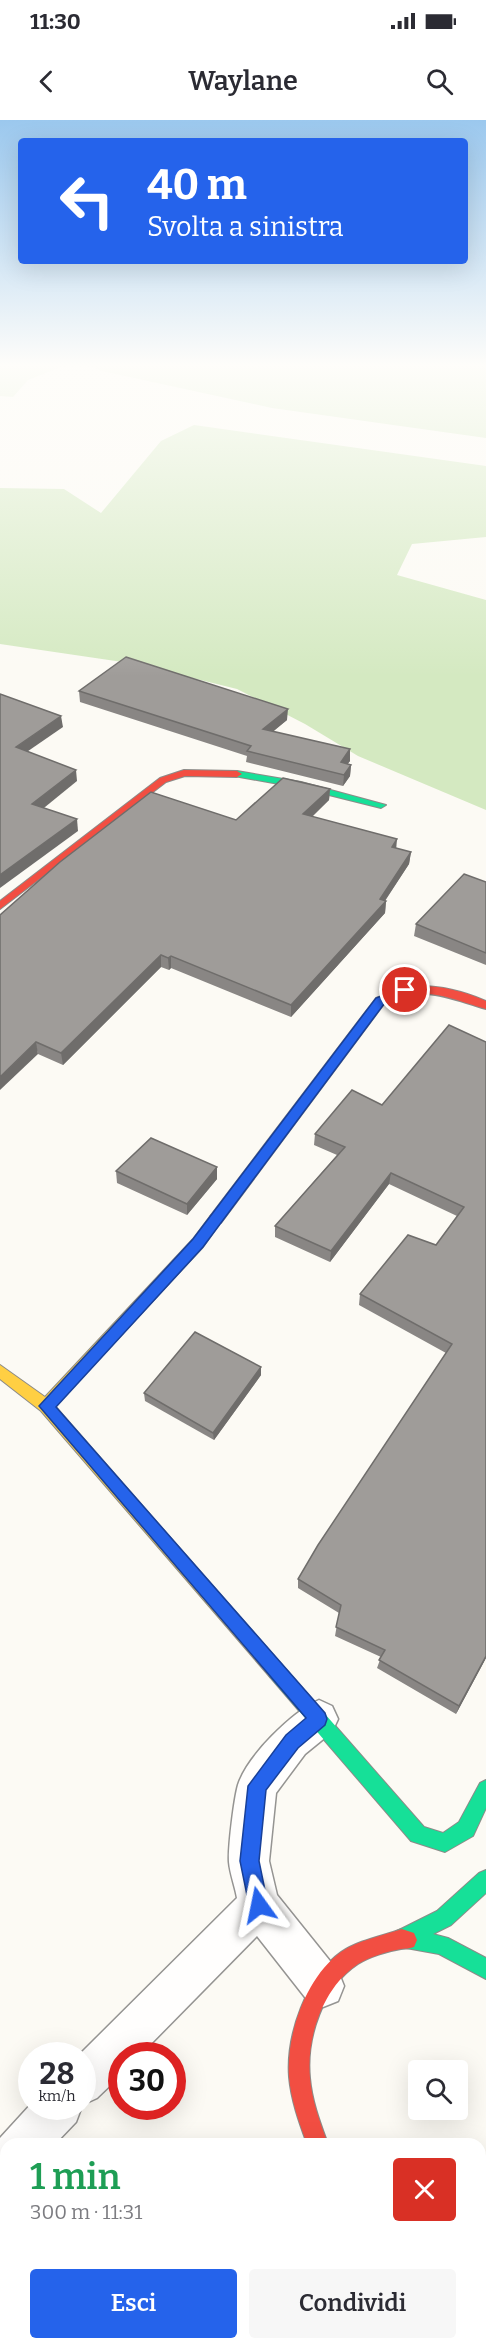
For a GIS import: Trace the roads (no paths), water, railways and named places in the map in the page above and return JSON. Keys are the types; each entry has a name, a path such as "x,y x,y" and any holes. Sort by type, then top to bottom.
{"street":[{"path":"0,906 163,780 177,773 201,770 231,772 381,805"},
{"path":"46,1406 198,1243 380,1001 417,987 439,988 486,1005"},
{"path":"0,1371 46,1406 418,1834 445,1843 466,1829 486,1789"},
{"path":"318,1719 292,1741 257,1786 249,1861 259,1905 322,1986"},
{"path":"316,2138 307,2117 299,2068 305,2026 322,1986 350,1958 402,1939 444,1918 486,1880"},
{"path":"96,2070 259,1905"},
{"path":"402,1939 441,1945 486,1970"},
{"path":"29,2138 46,2120"}]}
